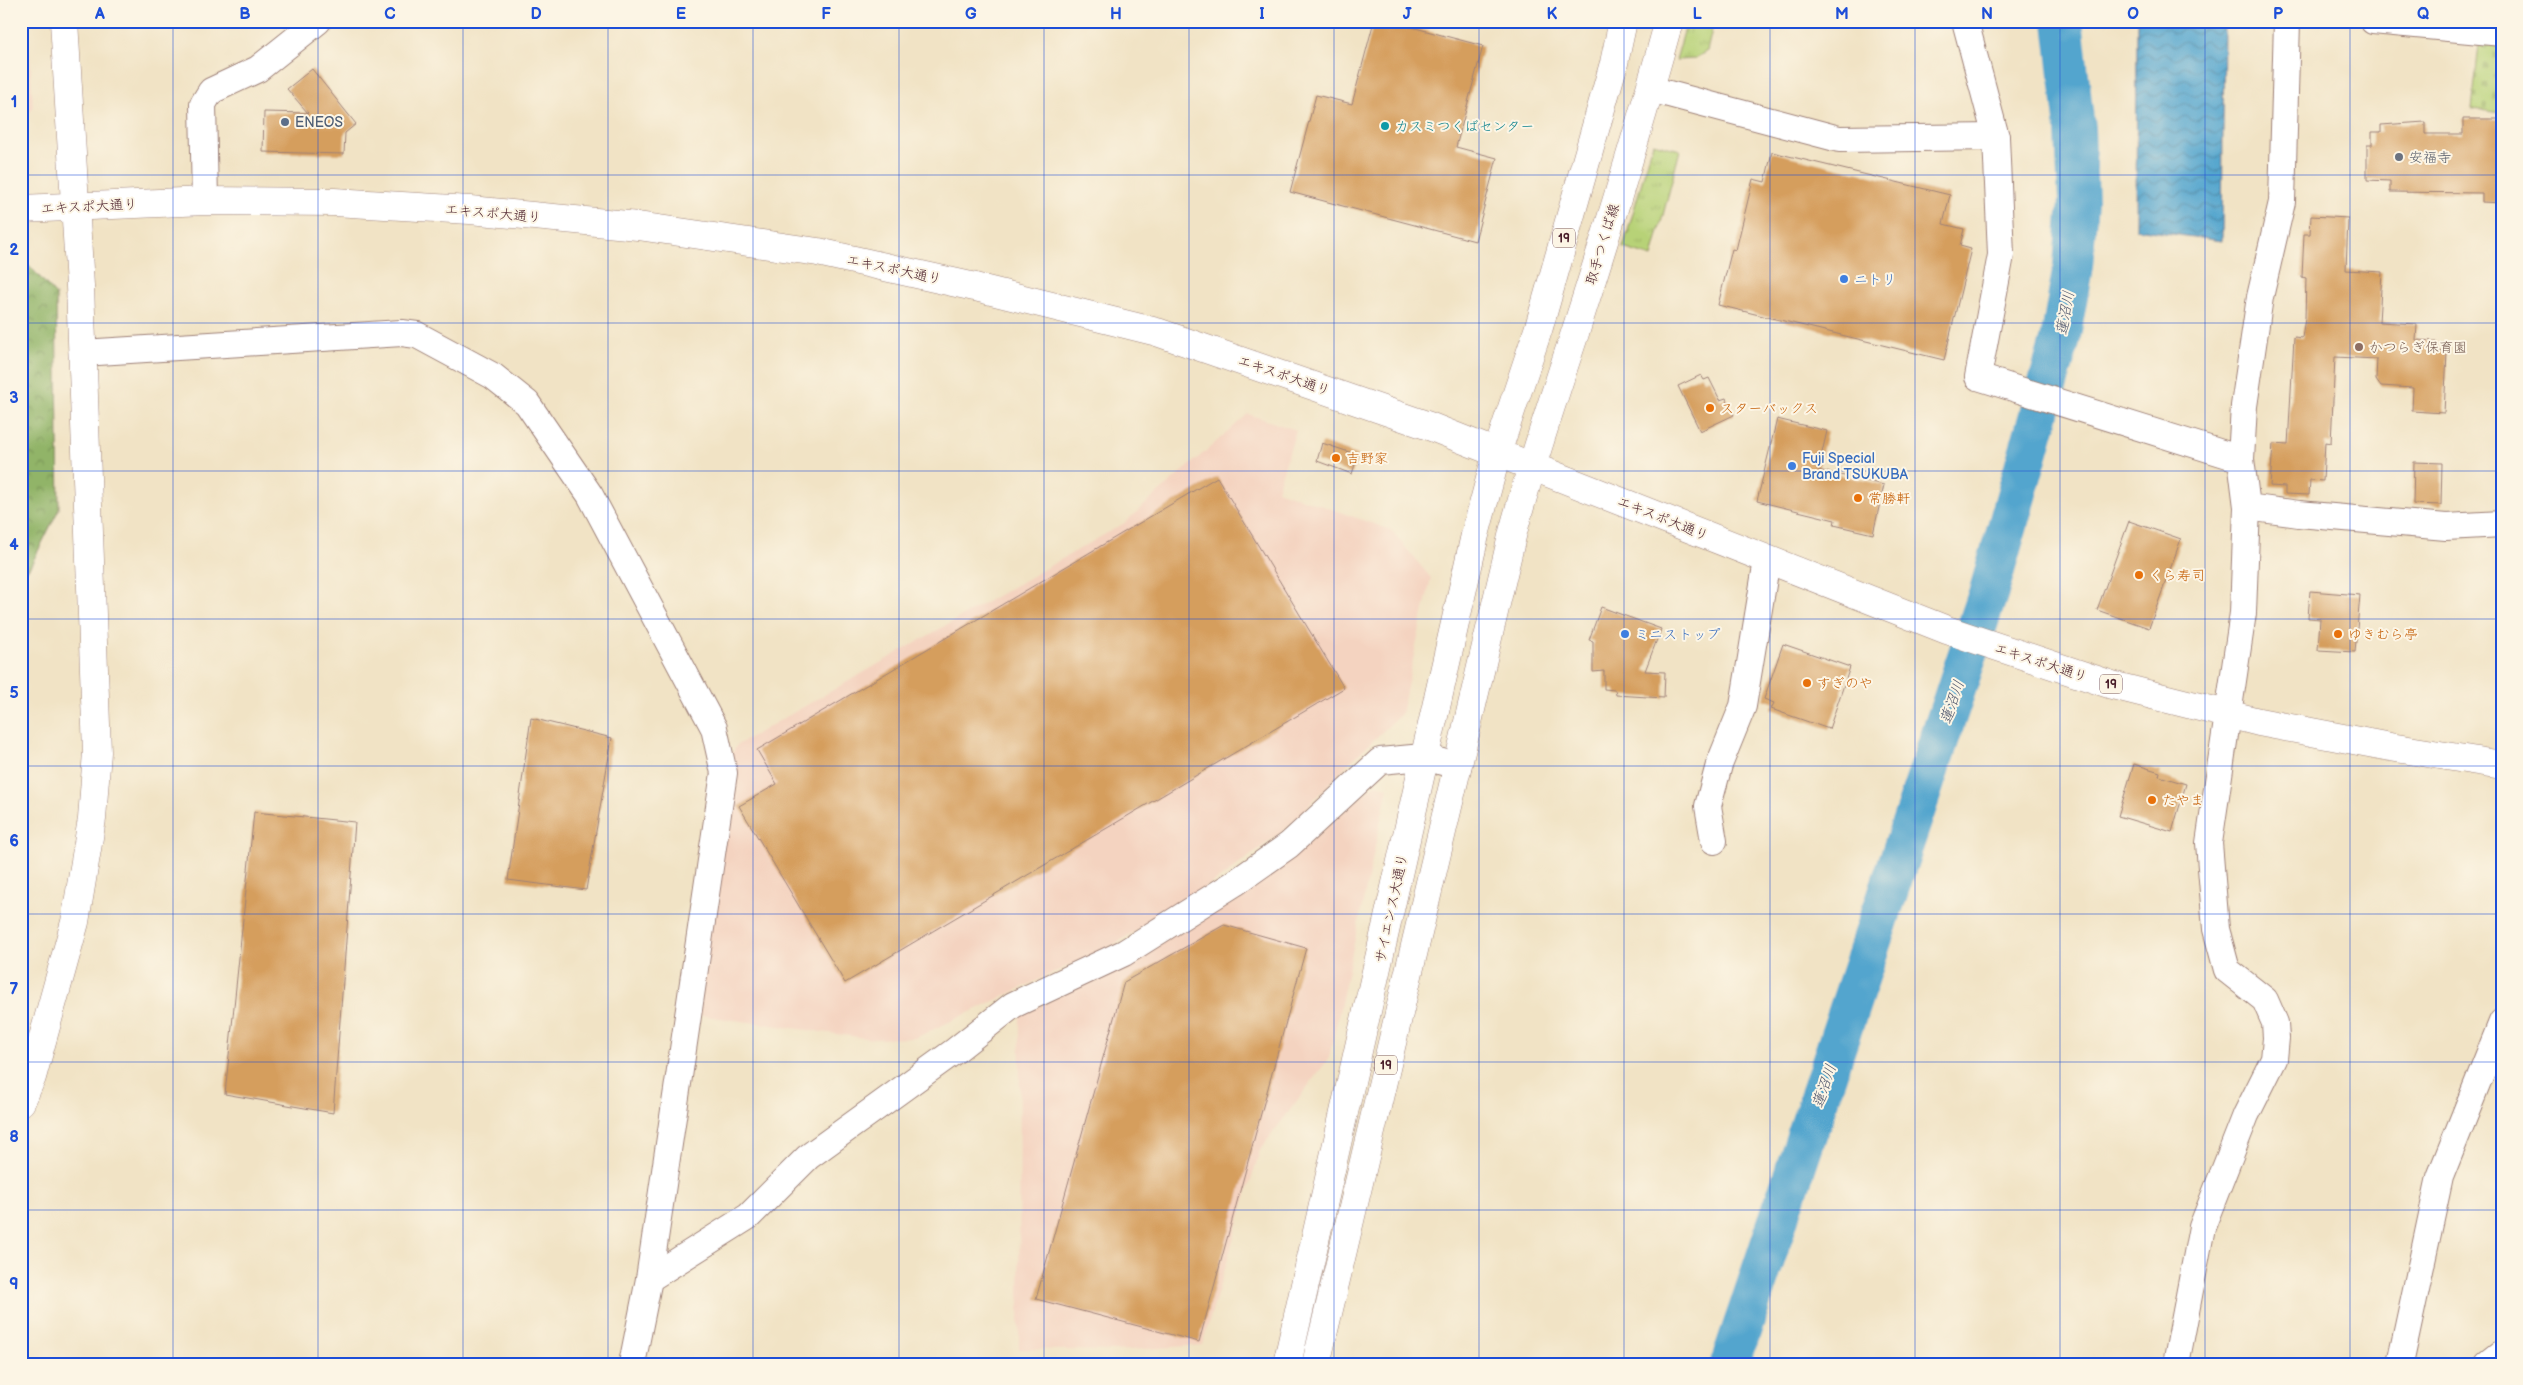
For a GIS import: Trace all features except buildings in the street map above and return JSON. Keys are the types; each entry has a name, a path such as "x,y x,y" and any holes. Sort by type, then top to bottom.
{"main road":[{"path":"21,1102 32,1077 75,922 92,819 97,752 76,205 64,21"},
{"name":"19","path":"1497,453 1539,327 1624,21"},
{"name":"取手つくば線","path":"1530,465 1576,330 1669,21"},
{"name":"エキスポ大通り","path":"21,210 76,205 205,201 334,202 470,210 638,226 818,252 975,287 1157,332 1420,422 1947,630 1995,648 2112,685 2228,715 2390,747 2502,765"},
{"name":"サイエンス大通り","path":"1287,1364 1352,1083 1423,757 1475,534 1497,453"},
{"name":"19","path":"1316,1364 1530,465"}],"street":[{"path":"205,201 202,104 211,91 258,69 318,21"},
{"path":"1965,21 1996,136 2001,255 1978,377 2241,460"},
{"path":"2176,1364 2202,1227 2246,1115 2274,1059 2276,1038 2275,1023 2264,1000 2227,970 2216,929 2209,842 2243,613 2247,506 2241,460 2244,406 2260,298 2282,202 2287,21"},
{"path":"2373,21 2502,33"},
{"path":"1650,89 1839,139 1996,136"},
{"path":"82,353 402,332 417,335 494,376 527,403 590,495 714,728 724,773 649,1279 632,1364"},
{"path":"2247,506 2299,514 2446,527 2502,524"},
{"path":"1714,841 1708,806 1719,764 1743,706 1767,560"},
{"path":"649,1279 749,1216 808,1157 956,1050 1013,1005 1124,953 1235,883 1289,845 1380,761 1423,757 1458,766"},
{"path":"2400,1364 2440,1177 2502,1022"},
{"path":"2488,1364 2502,1353"}],"shaded area":[{"path":"21,21 28,21 33,109 21,121"},
{"path":"1248,414 1296,430 1277,490 1391,530 1431,578 1401,714 1348,764 1288,827 1225,875 1115,944 915,1038 873,1039 698,1015 731,755 737,745 1123,524"},
{"path":"1375,784 1388,787 1329,1058 1260,1150 1202,1345 1115,1351 1019,1349 1020,1015 1122,966 1274,873"}],"green space":[{"path":"1687,21 1714,21 1707,51 1694,59 1676,60"},
{"path":"2479,44 2502,45 2502,113 2472,109"},
{"path":"1653,143 1680,150 1652,257 1623,248"},
{"path":"21,262 26,262 56,295 59,509 31,565 21,579"}],"water":[{"path":"2137,21 2224,21 2222,241 2136,229"}],"waterway":[{"name":"蓮沼川","path":"1730,1364 1989,591 2060,341 2073,266 2078,201 2075,129 2063,21"}],"place":[{"name":"ENEOS","path":"285,122"},
{"name":"カスミつくばセンター","path":"1385,126"},
{"name":"安福寺","path":"2399,157"},
{"name":"ニトリ","path":"1844,279"},
{"name":"かつらぎ保育園","path":"2359,347"},
{"name":"スターバックス","path":"1710,408"},
{"name":"吉野家","path":"1336,458"},
{"name":"Fuji Special Brand TSUKUBA","path":"1792,466"},
{"name":"常勝軒","path":"1858,498"},
{"name":"くら寿司","path":"2139,575"},
{"name":"ミニストップ","path":"1625,634"},
{"name":"ゆきむら亭","path":"2338,634"},
{"name":"すぎのや","path":"1807,683"},
{"name":"たやま","path":"2152,800"}]}
